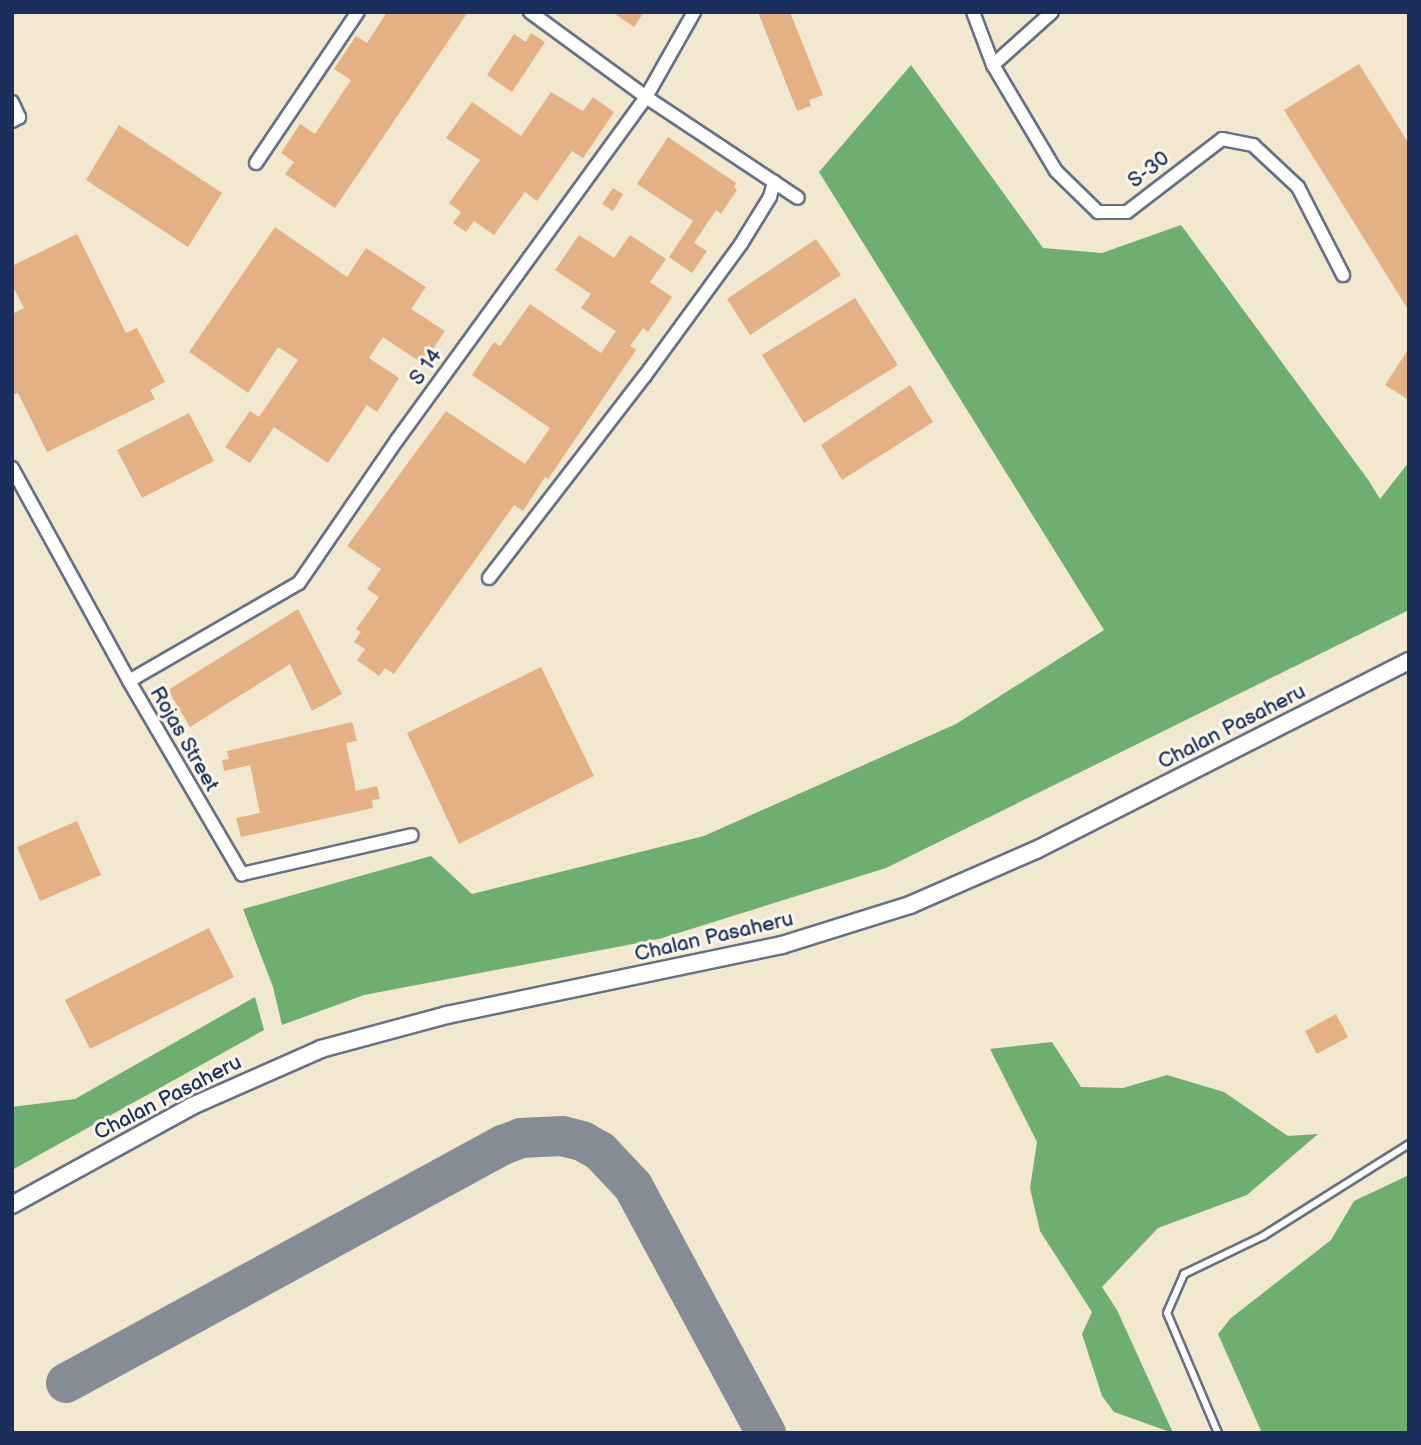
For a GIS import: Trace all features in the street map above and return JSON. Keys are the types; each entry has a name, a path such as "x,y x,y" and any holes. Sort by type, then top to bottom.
{"main road":[{"name":"Chalan Pasaheru","path":"12,1205 192,1107 321,1049 436,1017 782,944 910,905 1016,860 1409,661"}],"street":[{"path":"256,163 358,12"},
{"path":"530,12 646,97 798,198"},
{"name":"S 14","path":"129,681 299,583 405,429 646,97 694,12"},
{"name":"S-30","path":"972,12 993,65 1056,171 1098,212 1127,212 1222,139 1253,145 1298,187 1343,275"},
{"path":"993,65 1052,12"},
{"path":"12,102 19,117 12,121"},
{"path":"489,578 644,377 733,255 770,197 774,182"},
{"name":"Rojas Street","path":"12,468 129,681 242,874 412,835"}],"lane":[{"path":"1218,1433 1167,1313 1184,1274 1263,1236 1409,1144"}],"green space":[{"path":"911,65 1043,248 1102,253 1181,225 1380,499 1409,462 1409,610 886,868 659,939 364,995 282,1025 273,987 243,909 431,856 472,894 704,836 956,724 1104,630 819,172"},
{"path":"255,997 264,1030 12,1170 12,1107 75,1099"},
{"path":"1052,1042 1081,1087 1123,1088 1167,1075 1224,1092 1288,1136 1318,1134 1247,1195 1158,1228 1102,1287 1117,1310 1173,1433 1114,1412 1102,1396 1082,1334 1092,1312 1040,1231 1030,1188 1037,1142 990,1049"},
{"path":"1409,1175 1409,1433 1262,1433 1218,1334 1231,1318 1331,1240 1354,1201"}],"building":[{"path":"387,12 468,12 335,208 285,174 294,162 281,153 300,124 315,134 351,80 334,69 356,36 367,43"},
{"path":"612,12 644,12 634,27"},
{"path":"758,12 790,12 823,95 809,100 811,106 797,111"},
{"path":"531,33 545,42 512,92 487,75 514,34 526,42"},
{"path":"1359,64 1409,144 1409,311 1284,110"},
{"path":"551,92 583,111 593,97 614,112 583,158 572,151 537,201 525,192 494,235 474,221 466,232 453,223 461,212 449,203 480,160 446,138 472,102 521,136"},
{"path":"119,125 222,193 188,247 86,180"},
{"path":"668,137 736,183 734,187 737,190 721,214 716,210 694,243 707,251 692,273 669,257 693,221 637,184"},
{"path":"613,188 623,194 613,211 602,204"},
{"path":"275,227 347,277 366,248 426,287 411,309 445,331 423,364 383,337 369,358 399,378 377,412 367,405 328,463 274,427 250,463 225,447 250,411 259,417 298,360 278,347 248,393 189,352"},
{"path":"77,234 126,333 137,328 165,382 150,390 155,399 47,452 18,393 12,395 12,314 24,308 12,285 12,266"},
{"path":"579,235 614,258 630,235 666,259 650,282 672,297 648,332 643,328 630,346 636,350 548,479 545,477 523,511 514,505 394,674 385,668 379,676 357,660 365,649 354,642 361,632 356,629 379,597 367,589 381,569 347,546 446,411 525,464 550,428 472,375 494,342 500,346 530,304 601,353 616,331 581,308 591,294 555,270"},
{"path":"816,239 841,275 750,335 727,299"},
{"path":"855,298 898,365 804,423 762,355"},
{"path":"1409,348 1409,400 1385,385"},
{"path":"910,385 933,422 842,480 821,445"},
{"path":"189,413 214,461 142,498 117,450"},
{"path":"298,609 342,694 312,711 290,664 190,727 168,690"},
{"path":"541,667 594,776 459,844 407,733"},
{"path":"352,722 357,741 346,743 356,791 377,786 380,799 372,800 373,808 241,837 236,818 260,813 250,765 224,771 222,760 229,759 227,751"},
{"path":"77,821 101,875 40,901 17,847"},
{"path":"209,928 234,977 90,1049 65,1000"},
{"path":"1336,1014 1348,1037 1317,1054 1305,1031"}],"taxiway":[{"path":"66,1383 503,1145 521,1138 562,1136 582,1141 600,1151 633,1186 766,1433"}]}
